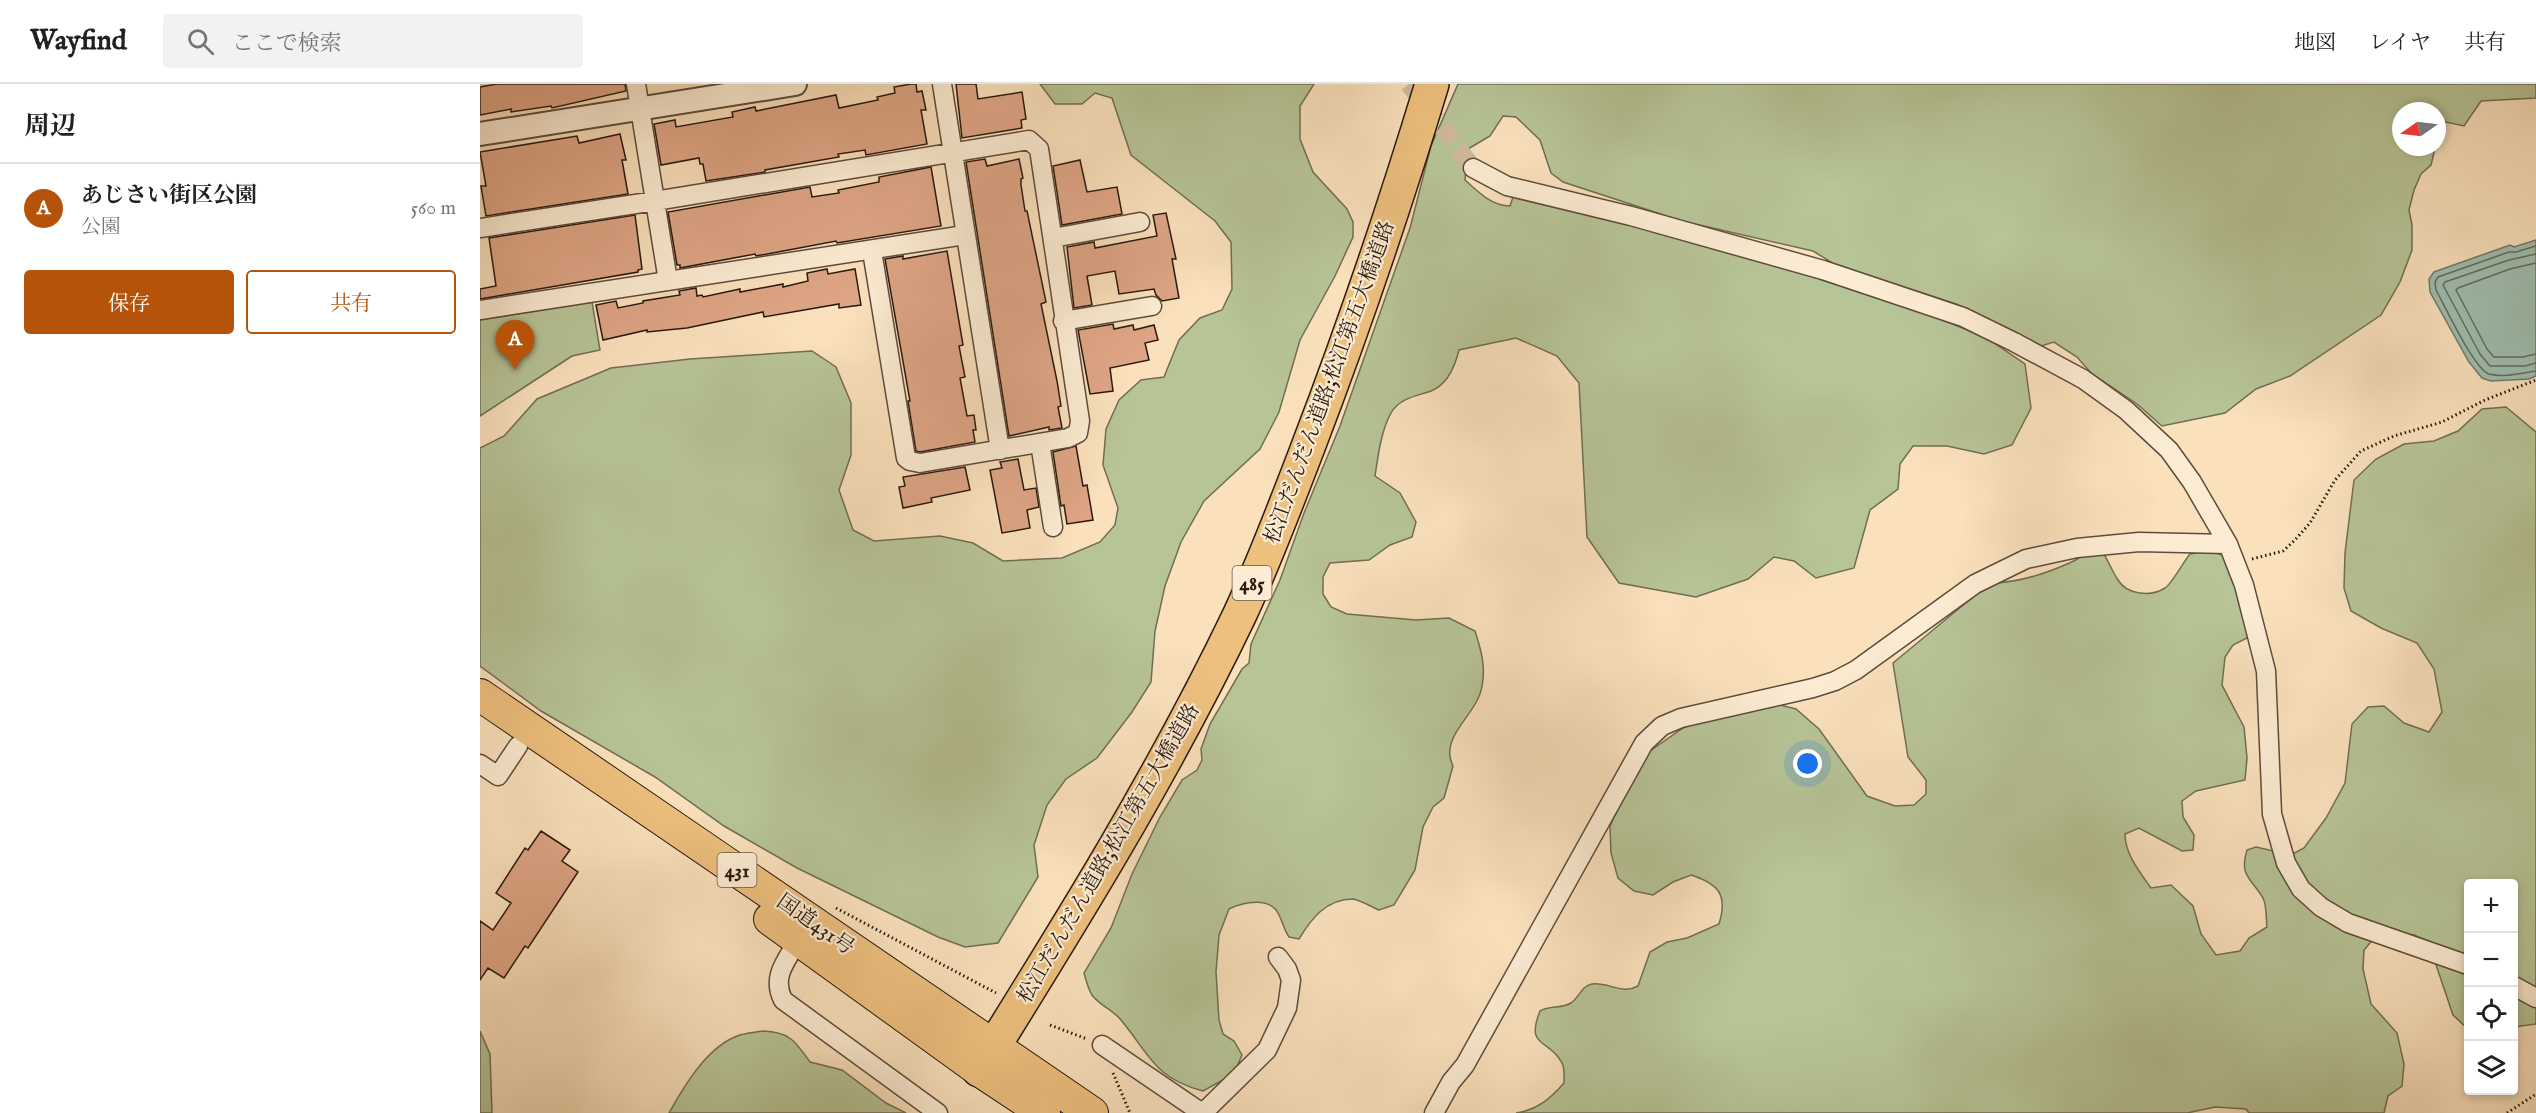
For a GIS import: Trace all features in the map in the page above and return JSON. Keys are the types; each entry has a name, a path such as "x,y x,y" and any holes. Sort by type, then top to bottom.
{"highway":[{"name":"松江だんだん道路;松江第五大橋道路","path":"987,1058 1139,808 1190,714 1241,611 1290,495 1341,362 1399,193 1432,84"},
{"name":"国道431号","path":"480,694 987,1058 1044,1113"},
{"name":"国道431号","path":"480,720 799,939 987,1058 1092,1113"}],"street":[{"path":"636,84 668,281"},
{"path":"480,134 795,84"},
{"path":"942,84 1000,450"},
{"path":"480,228 1029,140 1039,149 1053,238 1080,428 1074,436 920,464 906,458 872,251"},
{"path":"1473,168 1507,186 1599,208 1823,270 1963,317 2083,379 2126,410 2169,450 2192,482 2228,544 2244,585 2266,671 2272,814 2286,864 2301,889 2321,907 2348,923 2464,963"},
{"path":"1053,238 1140,222"},
{"path":"480,310 966,235"},
{"path":"1064,321 1152,306"},
{"path":"1040,443 1053,527"},
{"path":"1434,1113 1451,1082 1465,1065 1599,826 1624,776 1644,743 1662,726 1699,713 1835,681 1856,670 1975,584 2026,559 2077,548 2139,542 2228,544"},
{"path":"480,764 498,776 518,746"},
{"path":"799,939 779,972 778,991 783,1000 938,1113"},
{"path":"1102,1045 1204,1111 1267,1050 1287,1008 1291,980 1287,969 1278,957"},
{"path":"2516,987 2536,998"}],"path":[{"path":"2228,544 2240,555 2251,559 2283,551 2310,523 2335,480 2361,451 2394,436 2442,422 2485,400 2536,380"},
{"path":"831,906 996,993"},
{"path":"2507,1113 2536,1094"}],"green space":[{"path":"1040,84 1314,84 1300,106 1300,139 1313,172 1347,209 1353,222 1353,237 1335,276 1300,340 1279,412 1260,449 1204,501 1181,542 1165,586 1155,631 1151,682 1132,712 1097,758 1066,779 1047,805 1034,845 1038,877 998,943 965,947 938,937 797,868 724,826 655,777 541,711 480,666 480,448 504,436 537,399 611,368 690,359 812,351 836,367 851,403 851,455 839,490 853,530 874,541 940,536 973,543 1003,561 1062,558 1100,542 1115,525 1118,508 1103,465 1106,429 1119,400 1141,380 1164,377 1179,340 1200,318 1222,310 1232,289 1231,242 1215,221 1131,155 1112,98 1095,93 1082,104 1055,104"},
{"path":"1458,84 2536,84 2536,98 2481,101 2464,126 2446,122 2446,102 2392,102 2392,156 2433,156 2431,165 2421,174 2409,210 2412,225 2412,250 2400,282 2381,315 2290,376 2256,389 2225,413 2162,426 2137,404 2091,373 2077,357 2054,342 2041,346 1956,304 1834,264 1813,251 1682,221 1563,182 1551,173 1540,140 1516,117 1503,116 1490,136 1468,149 1465,180 1491,201 1510,206 1513,197 1536,197 1810,276 1930,315 1985,337 2025,364 2031,408 2012,445 1984,454 1947,446 1913,446 1900,464 1898,489 1870,510 1854,568 1816,578 1794,561 1774,557 1748,579 1696,597 1619,583 1587,537 1579,383 1557,356 1516,338 1459,350 1446,380 1437,388 1409,398 1394,408 1382,436 1375,476 1400,493 1416,522 1412,537 1390,545 1369,560 1330,563 1323,577 1323,594 1331,607 1347,614 1416,620 1449,618 1475,631 1483,665 1479,697 1455,735 1450,755 1453,766 1444,798 1433,807 1423,827 1415,870 1394,905 1379,910 1353,899 1335,902 1314,918 1299,939 1289,937 1279,915 1270,905 1256,902 1229,909 1219,935 1216,972 1219,1020 1223,1034 1234,1041 1242,1055 1234,1074 1203,1091 1174,1079 1154,1064 1121,1020 1092,995 1084,973 1111,928 1132,874 1160,817 1182,780 1197,770 1202,760 1201,749 1210,724 1242,669 1249,663 1251,644 1280,580 1304,513 1340,426 1410,228 1431,146"},
{"path":"592,302 600,350 572,356 480,416 480,320"},
{"path":"2506,407 2536,432 2536,1024 2518,1026 2518,879 2464,879 2464,1025 2453,1015 2428,941 2414,935 2380,931 2364,950 2363,969 2371,1004 2397,1033 2404,1064 2402,1086 2388,1096 2384,1113 2249,1113 2246,1109 2215,1107 2187,1113 1516,1113 1543,1103 1564,1083 1562,1063 1557,1055 1537,1038 1535,1032 1540,1011 1571,1003 1588,985 1598,984 1621,989 1638,986 1650,952 1667,942 1687,938 1719,924 1722,914 1721,898 1715,887 1708,882 1691,875 1673,882 1653,895 1634,891 1618,878 1611,853 1610,826 1629,784 1650,751 1683,728 1712,714 1772,703 1796,709 1819,729 1867,796 1895,806 1914,805 1926,794 1926,780 1908,757 1893,663 1990,583 2010,582 2039,575 2092,552 2102,551 2122,585 2140,593 2153,593 2165,588 2190,554 2215,553 2239,562 2259,620 2247,638 2233,645 2225,657 2222,685 2244,727 2247,758 2245,780 2196,791 2182,801 2183,817 2194,835 2193,850 2182,851 2139,828 2125,834 2130,855 2151,888 2171,885 2193,906 2201,934 2216,955 2240,951 2249,938 2267,927 2263,898 2245,871 2247,850 2256,847 2291,855 2304,848 2326,818 2345,783 2352,724 2368,707 2384,706 2404,723 2429,732 2442,712 2434,669 2417,643 2381,628 2351,611 2344,588 2345,553 2354,480 2376,459 2404,444 2434,441 2458,431 2482,409"},
{"path":"480,1031 490,1054 492,1113 480,1113"},
{"path":"763,1031 786,1036 796,1043 810,1062 842,1070 886,1103 906,1113 669,1113 707,1057 728,1040 740,1035"}],"water":[{"path":"2536,240 2536,376 2529,379 2491,381 2482,378 2469,362 2430,292 2429,279 2434,272 2510,245 2514,247"}],"building":[{"path":"497,84 625,84 626,91 552,108 551,106 511,112 511,109 480,115 480,87"},
{"path":"916,84 917,92 922,91 926,110 921,110 927,144 866,155 865,150 838,154 839,157 706,181 703,164 700,164 699,158 661,165 654,124 675,120 676,127 733,117 732,112 755,107 756,111 836,95 839,108 878,100 877,97 895,93 894,87"},
{"path":"956,84 976,84 978,99 1022,92 1026,119 1021,120 1022,128 962,138"},
{"path":"620,134 626,160 622,160 628,194 486,216 481,186 486,186 480,152 577,136 579,143"},
{"path":"985,159 987,166 1019,159 1025,211 1027,211 1046,302 1041,304 1057,381 1062,428 1049,430 1049,427 1009,436 966,162"},
{"path":"1080,160 1087,192 1117,187 1122,214 1062,225 1053,166"},
{"path":"931,167 941,226 837,243 836,241 756,256 755,254 680,268 680,265 677,265 668,212 810,187 812,197 839,193 838,190 879,182 879,177"},
{"path":"1166,213 1176,259 1172,259 1179,298 1162,301 1154,289 1119,294 1115,271 1087,276 1092,305 1074,308 1067,247 1094,242 1095,248 1157,236 1153,215"},
{"path":"635,215 642,269 638,272 480,299 480,289 496,286 489,238"},
{"path":"947,251 963,345 959,346 965,377 960,378 967,416 974,415 975,442 920,452 916,451 908,401 910,401 885,259 903,256 903,259"},
{"path":"827,269 828,274 855,269 861,305 839,308 839,304 764,317 763,312 687,328 647,332 647,330 603,340 596,305 616,301 618,308 680,295 679,291 696,288 697,296 702,295 703,297 740,289 740,292 783,284 783,287 808,281 807,273"},
{"path":"1113,324 1114,329 1133,325 1134,330 1154,325 1158,340 1145,343 1149,360 1110,368 1113,391 1090,394 1078,330"},
{"path":"1076,446 1083,486 1087,485 1093,520 1067,524 1064,505 1061,506 1053,452"},
{"path":"1018,459 1024,490 1036,488 1039,507 1027,510 1030,528 1002,533 990,470 1002,468 1000,462"},
{"path":"965,467 970,490 931,498 932,502 903,508 899,487 905,486 903,477"},
{"path":"541,831 570,850 562,861 578,872 528,948 525,946 504,978 488,968 480,980 480,921 493,930 511,903 496,893 525,848 528,850"}],"tunnel":[{"path":"1409,84 1473,168"}],"place":[{"name":"あじさい街区公園","path":"515,370"}]}
